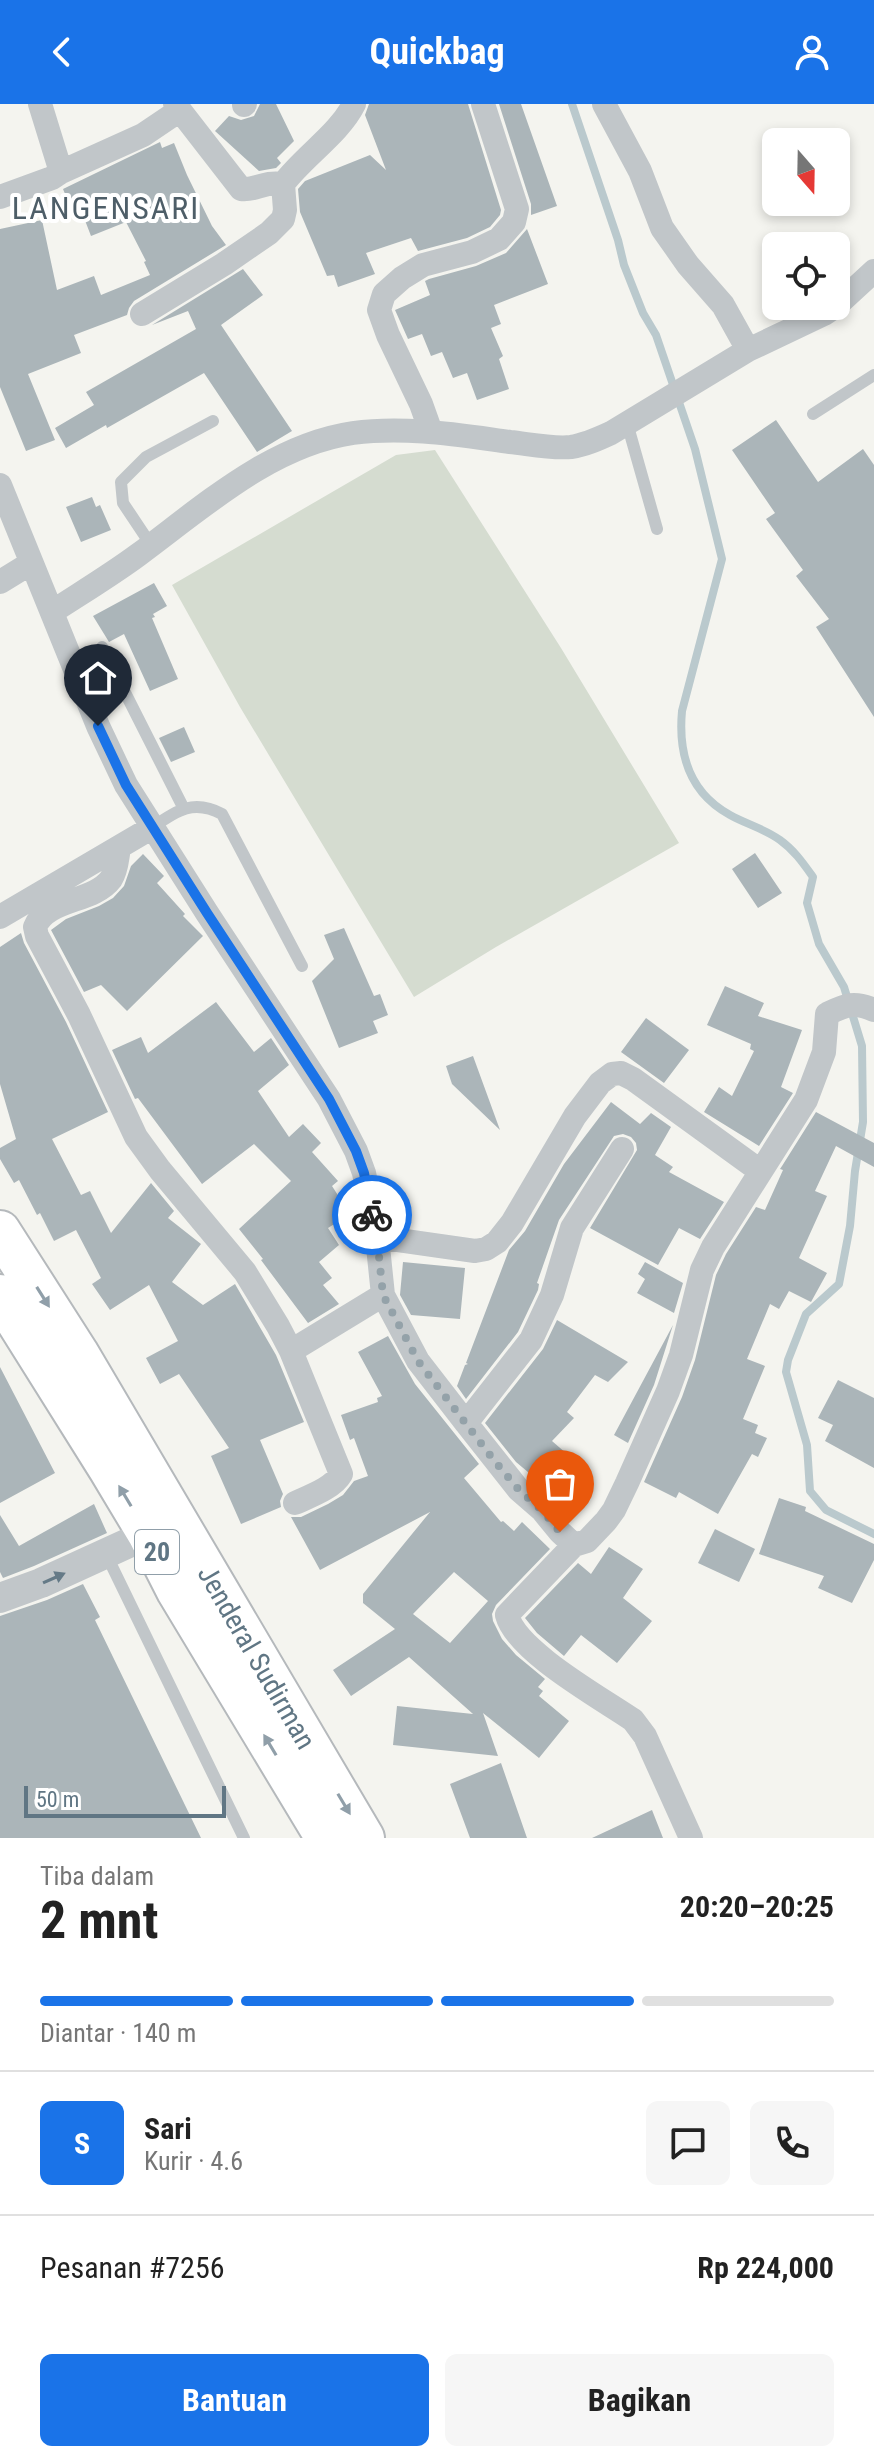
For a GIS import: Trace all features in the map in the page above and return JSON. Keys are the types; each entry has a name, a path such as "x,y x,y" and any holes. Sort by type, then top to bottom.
{"highway":[{"name":"Jenderal Sudirman","path":"0,1231 78,1353 364,1838"},
{"name":"Jenderal Sudirman","path":"0,1295 148,1534 177,1591 326,1838"}],"street":[{"path":"40,104 61,172"},
{"path":"142,314 269,233 283,219 283,184 294,169 348,117 354,104"},
{"path":"431,432 379,310 384,294 402,278 423,265 472,252 499,239 514,222 517,209 483,104"},
{"path":"604,104 640,171 662,228 688,265 723,305 748,350"},
{"path":"0,197 52,178 129,142 178,107 241,189 270,182 283,184"},
{"path":"850,295 872,278"},
{"path":"52,612 246,477 319,441 354,433 431,432 569,447 589,443 748,350 811,320"},
{"path":"0,485 98,726 126,785 329,1099 356,1151 364,1173 377,1237 383,1295 418,1361 519,1490 574,1545"},
{"path":"0,582 31,563"},
{"path":"0,917 153,827"},
{"path":"119,848 110,879 41,917 35,927 37,936 79,1015 136,1137 245,1272 291,1351 341,1474 333,1483 295,1503"},
{"path":"691,1838 645,1736 633,1720 535,1654 509,1623 507,1615 574,1545 587,1541 614,1510 668,1391 681,1355 702,1270 713,1247 806,1100 824,1052 827,1014 858,1007"},
{"path":"377,1237 475,1251 497,1242 512,1223 575,1116 600,1083 612,1074 621,1073 633,1079 760,1171"},
{"path":"466,1423 531,1340 552,1295 572,1228 622,1149"},
{"path":"291,1351 383,1295"},
{"path":"0,1598 148,1534"}],"lane":[{"path":"813,414 874,375"},
{"path":"151,545 123,503 121,482 146,457 213,421"},
{"path":"627,423 657,529"},
{"path":"102,647 184,809"},
{"path":"153,827 184,809 206,805 222,814 302,966"},
{"path":"106,1554 244,1838"}],"shaded area":[{"path":"435,450 561,648 679,843 414,997 240,707 172,585 396,455"}],"building":[{"path":"260,104 276,104 294,141 277,158 281,163 276,168 259,171 215,131 229,116 241,120 254,116"},
{"path":"369,104 468,104 501,210 490,227 467,238 418,251 411,238 366,253 375,274 338,287 334,275 327,276 300,212 298,189 305,181 370,155 386,170 365,115"},
{"path":"499,104 521,104 557,206 531,215 531,204"},
{"path":"160,142 162,148 174,143 212,226 226,245 134,301 127,315 74,335 81,353 28,374 55,440 26,451 0,387 0,229 42,220 57,290 94,276 101,295 150,275 126,222 91,236 81,210 73,213 63,189"},
{"path":"527,229 548,284 494,305 501,324 491,328 503,356 499,359 509,389 477,400 467,373 453,378 442,352 431,356 422,334 408,339 395,310 430,295 425,281 476,266 506,253"},
{"path":"243,269 263,295 221,325 292,431 257,452 204,373 66,448 55,428 94,405 86,392 196,329 188,311 152,325"},
{"path":"776,420 818,482 863,449 874,465 874,717 816,627 829,619 796,576 803,570 766,519 775,513 732,450"},
{"path":"92,497 96,507 100,505 111,530 81,542 66,507"},
{"path":"154,583 167,606 153,614 155,617 152,618 178,679 150,691 124,634 109,642 93,616"},
{"path":"184,727 195,752 171,762 159,738"},
{"path":"755,853 782,893 758,908 732,869"},
{"path":"143,854 164,876 157,883 203,936 127,1011 101,985 84,992 51,930 66,919 113,898 124,886 131,866"},
{"path":"344,928 374,996 380,994 388,1015 373,1021 378,1033 339,1048 312,981 334,959 324,935"},
{"path":"21,933 108,1112 52,1139 81,1195 90,1191 111,1233 151,1183 174,1211 168,1218 201,1244 172,1282 203,1305 235,1284 276,1355 304,1422 260,1440 283,1494 281,1507 241,1524 211,1456 229,1448 179,1374 160,1384 146,1358 178,1341 149,1285 110,1310 92,1284 101,1278 76,1230 54,1241 19,1180 14,1183 0,1159 0,1148 16,1139 0,1084 0,947"},
{"path":"725,986 764,1003 758,1016 802,1030 781,1087 793,1093 759,1146 704,1112 719,1087 732,1096 754,1051 750,1049 751,1044 707,1025"},
{"path":"216,1002 254,1052 271,1038 289,1065 258,1091 289,1137 303,1124 321,1143 312,1152 338,1181 332,1186 350,1214 328,1228 339,1245 319,1262 332,1278 323,1285 339,1304 308,1323 239,1229 291,1181 254,1144 202,1184 138,1098 135,1099 112,1050 141,1037 148,1053"},
{"path":"646,1018 689,1050 664,1083 621,1052"},
{"path":"473,1056 500,1130 452,1084 446,1066"},
{"path":"611,1102 640,1124 651,1113 671,1127 655,1155 673,1167 669,1172 724,1202 700,1239 679,1228 658,1265 590,1228 637,1150 631,1137 623,1134 614,1136 559,1220 537,1283 538,1290 518,1332 466,1399 457,1386 468,1364 509,1250 525,1231 564,1164"},
{"path":"816,1112 874,1143 874,1167 836,1146 815,1191 827,1196 799,1258 827,1273 811,1302 789,1291 779,1309 770,1304 747,1359 765,1366 743,1419 758,1425 755,1433 767,1438 758,1457 752,1454 718,1514 679,1492 676,1498 644,1482 695,1360 716,1275 756,1207 765,1210 783,1170 780,1169"},
{"path":"403,1262 465,1268 460,1319 411,1315 400,1295"},
{"path":"645,1262 683,1283 674,1313 637,1293 645,1279 638,1274"},
{"path":"557,1320 628,1362 608,1382 595,1375 567,1412 574,1418 552,1441 567,1454 541,1483 516,1462 485,1423 543,1349"},
{"path":"673,1325 654,1385 628,1443 614,1435"},
{"path":"388,1336 415,1384 479,1464 464,1478 501,1522 514,1531 522,1522 550,1549 496,1605 492,1614 502,1639 545,1679 538,1687 543,1691 539,1696 569,1721 539,1758 483,1713 498,1756 393,1745 397,1706 473,1714 409,1657 351,1696 333,1670 395,1629 363,1603 363,1594 430,1512 320,1570 291,1517 301,1517 328,1504 343,1495 354,1481 368,1476 354,1438 350,1440 341,1415 378,1402 377,1398 382,1396 358,1352","holes":["454,1572 488,1601 450,1643 413,1614"]},
{"path":"0,1367 55,1473 0,1503"},
{"path":"838,1380 874,1398 874,1468 825,1441 833,1425 818,1418"},
{"path":"779,1498 806,1507 805,1511 874,1544 874,1560 852,1603 818,1588 824,1576 759,1554"},
{"path":"94,1504 107,1533 3,1578 0,1572 0,1515 19,1546"},
{"path":"715,1529 755,1549 739,1582 698,1563"},
{"path":"609,1547 643,1569 623,1598 652,1621 617,1663 581,1635 564,1656 525,1618 578,1563 591,1574"},
{"path":"83,1584 100,1617 95,1620 201,1838 0,1838 0,1616"},
{"path":"501,1763 527,1838 470,1838 450,1784"},
{"path":"652,1810 663,1838 592,1838"}],"waterway":[{"path":"572,104 624,265 643,313 656,335 695,449 722,559 682,711 685,757 696,784 705,796 730,815 780,840 794,852 813,877 807,903 819,944 844,987 862,1046 863,1122 839,1284 806,1314 786,1372 807,1445 810,1491 826,1510 874,1534"}],"way so far":[{"path":"372,1215 383,1295 418,1361 493,1459 560,1532"}],"district":[{"name":"LANGENSARI","path":"106,208"}],"route":[{"path":"98,726 126,785 329,1099 356,1151 364,1173 372,1215"}]}
